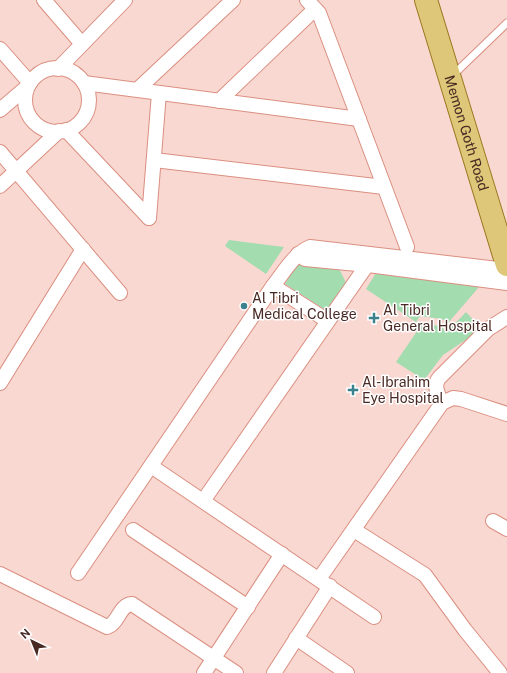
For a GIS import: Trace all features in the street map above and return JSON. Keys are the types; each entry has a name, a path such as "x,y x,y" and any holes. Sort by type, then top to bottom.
{"main road":[{"name":"Memon Goth Road","path":"426,0 450,78 502,230 507,265"}],"street":[{"path":"44,0 82,44"},
{"path":"58,69 125,0"},
{"path":"138,89 233,0"},
{"path":"219,100 311,4 319,14 406,247"},
{"path":"0,49 29,84"},
{"path":"0,110 42,72 54,68 65,69 76,74 84,83 88,93 88,105 84,116 77,125 63,131 55,132 43,129 34,122 28,112 25,101 29,84"},
{"path":"84,83 359,119"},
{"path":"63,131 149,218 159,93"},
{"path":"0,186 63,131"},
{"path":"0,152 120,293"},
{"path":"154,160 384,187"},
{"path":"0,383 82,249"},
{"path":"78,573 273,286 298,254 305,260 371,260 507,270"},
{"path":"371,260 507,283"},
{"path":"203,501 371,260"},
{"path":"273,286 328,322"},
{"path":"442,403 435,383 488,329 507,317"},
{"path":"274,673 296,638 324,583 354,530 442,403 453,398 461,399 507,414"},
{"path":"151,466 374,616"},
{"path":"492,521 507,529"},
{"path":"133,530 248,607"},
{"path":"354,530 425,575 500,673"},
{"path":"204,673 282,554"},
{"path":"0,574 107,627 114,622 127,604 132,604 236,673"},
{"path":"296,638 347,673"}],"lane":[{"path":"450,78 507,24"}],"green space":[{"path":"229,240 284,247 266,274 225,246"},
{"path":"299,262 337,264 346,283 327,311 285,284"},
{"path":"376,273 479,287 448,323 442,319 420,316 416,322 366,289"},
{"path":"466,312 482,329 443,355 424,380 396,362 422,324 440,326 447,332"}],"place":[{"name":"Al Tibri Medical College","path":"244,306"},
{"name":"Al Tibri General Hospital","path":"374,318"},
{"name":"Al-Ibrahim Eye Hospital","path":"353,390"}]}
